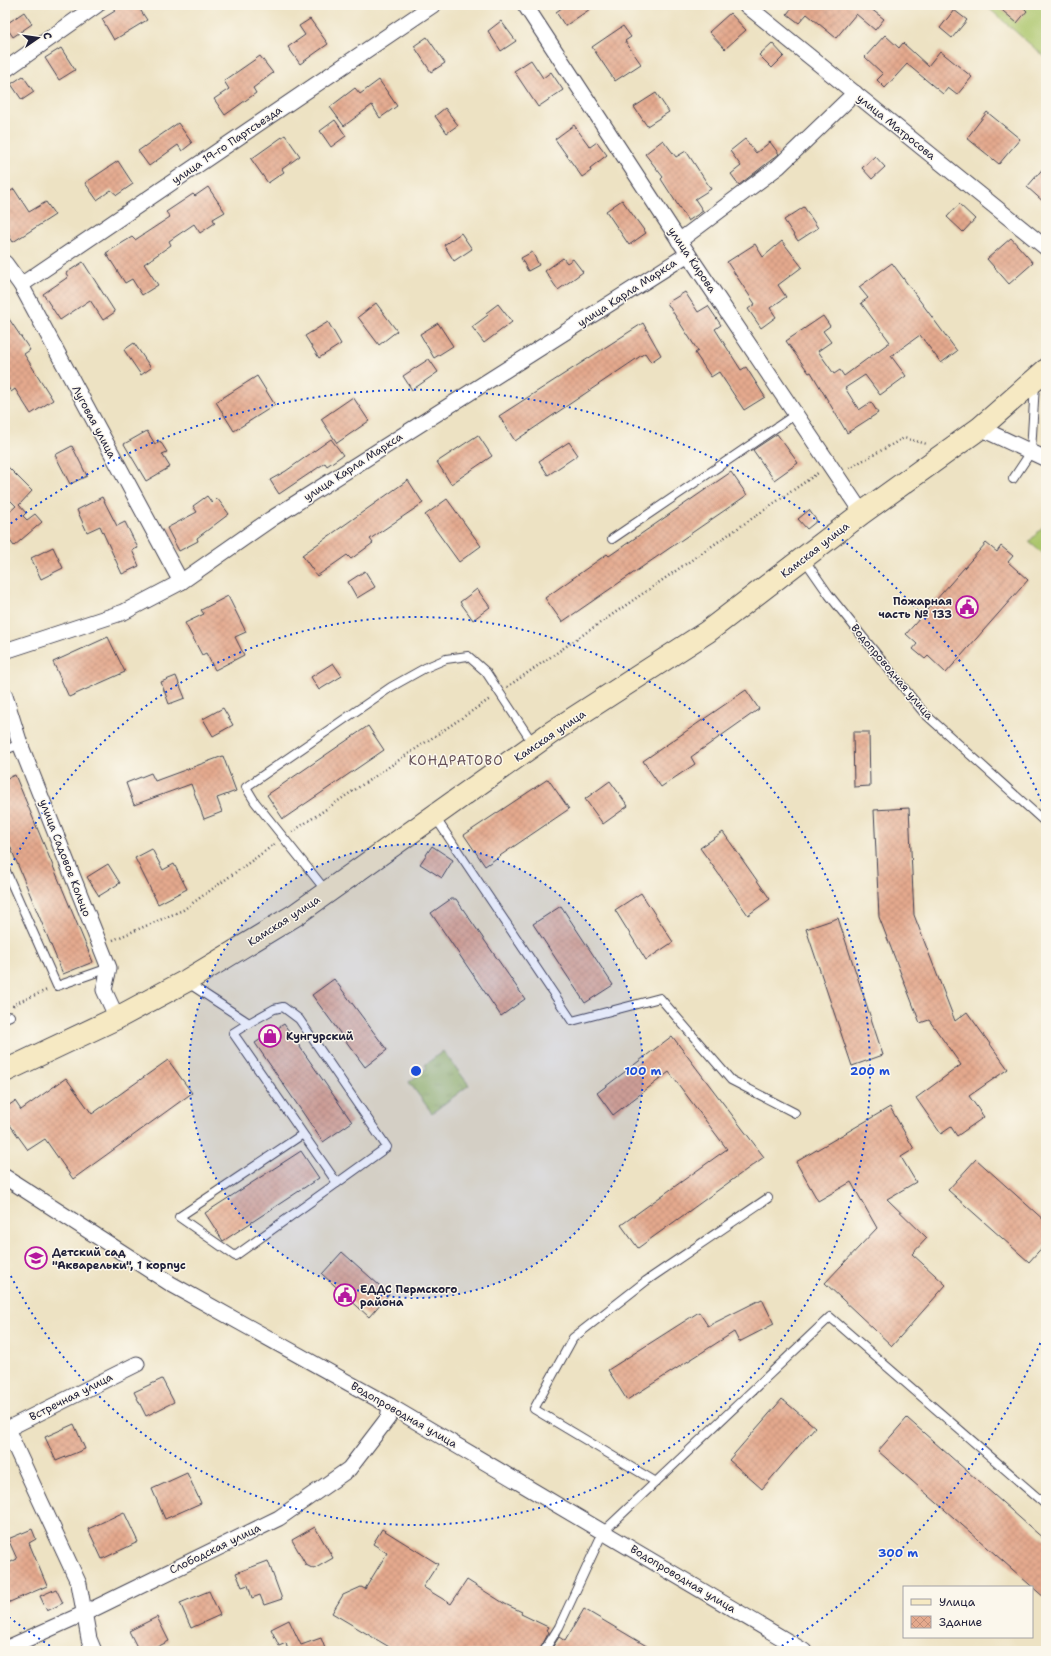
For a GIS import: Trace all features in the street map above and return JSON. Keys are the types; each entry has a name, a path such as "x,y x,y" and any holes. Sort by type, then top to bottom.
{"street":[{"path":"5,70 97,5"},
{"name":"улица 19-го Партсъезда","path":"21,285 433,5"},
{"name":"улица Кирова","path":"525,5 688,254 862,513"},
{"name":"улица Матросова","path":"746,5 1046,248"},
{"path":"680,241 778,167 856,93"},
{"name":"улица Карла Маркса","path":"5,651 124,612 181,582 271,520 688,254"},
{"name":"Луговая улица","path":"5,263 21,285 181,582"},
{"name":"Камская улица","path":"5,1071 117,1018 186,981 295,915 534,745 707,632 862,513 980,428 1041,375"},
{"path":"980,428 1046,459"},
{"name":"улица Садовое Кольцо","path":"5,696 20,744 109,968"},
{"path":"109,968 104,990 117,1018"},
{"name":"Водопроводная улица","path":"5,1177 170,1284 390,1406 804,1651"},
{"name":"Встречная улица","path":"6,1430 137,1364"},
{"name":"Слободская улица","path":"5,1649 85,1613 279,1518 349,1469 388,1418 390,1406"},
{"path":"6,1430 79,1584 89,1639 94,1651"}],"lane":[{"path":"1013,479 1032,452 1041,375"},
{"path":"612,539 796,414"},
{"name":"Водопроводная улица","path":"803,558 829,595 924,713 1046,823"},
{"path":"327,893 255,802 246,786 391,687 425,668 446,659 468,656 486,672 534,745"},
{"path":"5,750 20,744"},
{"path":"434,817 572,1021 660,998 731,1080 795,1113"},
{"path":"5,869 57,986 109,968"},
{"path":"186,981 249,1024"},
{"path":"303,1134 179,1218 235,1256 337,1183 387,1147 299,1019 283,1007 274,1009 233,1033 337,1183"},
{"path":"656,1482 534,1409 573,1338 646,1281 768,1198"},
{"path":"544,1651 559,1627 603,1532 830,1317 1046,1504"}],"path":[{"path":"845,463 850,469 904,438 950,450"},
{"path":"100,946 183,910 283,838 500,692 830,465"},
{"path":"7,1017 14,1004 57,986"}],"green space":[{"path":"985,5 1046,5 1046,58"},
{"path":"1046,523 1046,556 1029,542"},
{"path":"443,1051 469,1085 432,1113 409,1082 427,1068 425,1065"}],"building":[{"path":"112,5 137,5 147,20 114,40 102,19 115,11"},
{"path":"566,5 596,5 565,26 556,12"},
{"path":"794,5 866,5 884,19 875,30 856,14 836,38 807,14 799,23 787,14"},
{"path":"996,5 1021,5 1027,11 1017,23"},
{"path":"954,10 967,20 952,38 940,28"},
{"path":"24,12 32,24 13,37 5,25"},
{"path":"730,13 746,30 725,49 709,32"},
{"path":"310,19 328,44 300,64 288,47 305,35 299,26"},
{"path":"501,21 516,41 501,51 488,31"},
{"path":"623,26 631,37 625,41 641,64 615,81 592,47"},
{"path":"885,35 899,48 903,43 928,66 940,51 972,77 957,95 948,88 943,94 907,64 885,88 877,80 883,74 865,57"},
{"path":"427,37 445,63 431,72 414,46"},
{"path":"772,43 784,56 772,68 759,55"},
{"path":"61,48 75,70 59,80 45,58"},
{"path":"260,56 273,73 253,88 256,93 225,115 214,99 229,89 224,81"},
{"path":"531,60 543,78 551,72 563,90 538,107 514,71"},
{"path":"23,76 34,92 22,100 11,84"},
{"path":"379,80 397,106 380,118 372,105 344,126 330,107 355,88 360,94"},
{"path":"656,93 669,112 647,126 634,107"},
{"path":"445,108 458,125 447,133 435,116"},
{"path":"987,112 1020,139 999,164 967,138"},
{"path":"335,120 346,136 331,147 320,131"},
{"path":"178,123 192,143 182,151 178,145 149,166 138,151"},
{"path":"574,125 590,147 597,142 607,155 590,168 591,171 582,177 555,139"},
{"path":"285,135 300,156 282,169 284,172 268,183 251,159"},
{"path":"745,139 756,153 770,142 779,154 739,185 731,174 741,166 730,151"},
{"path":"663,140 676,157 686,151 711,189 695,199 703,211 688,221 661,179 663,177 645,154"},
{"path":"875,156 885,167 872,179 862,168"},
{"path":"118,161 133,184 117,195 111,190 97,200 85,183"},
{"path":"1046,165 1046,204 1027,187"},
{"path":"208,187 225,212 213,219 215,223 200,233 194,224 169,241 171,245 144,264 158,285 142,295 132,279 125,283 106,253 132,237 135,240 170,217 166,212 193,194 195,196"},
{"path":"14,189 29,212 46,202 55,215 13,242 5,229 5,195"},
{"path":"622,200 646,233 629,245 606,211"},
{"path":"959,204 975,219 963,232 947,217"},
{"path":"804,207 818,228 798,241 784,220"},
{"path":"461,233 472,249 454,261 444,245"},
{"path":"1011,238 1033,263 1009,284 987,259"},
{"path":"782,241 802,267 778,285 786,297 770,308 776,317 761,328 748,309 755,304 727,262 755,244 763,257"},
{"path":"532,252 539,265 528,271 521,258"},
{"path":"563,258 567,263 573,259 583,272 558,290 545,271"},
{"path":"83,262 115,312 103,320 90,300 60,320 43,294 68,277 66,273"},
{"path":"892,263 957,351 941,363 920,335 891,356 906,376 880,395 865,375 845,388 859,410 871,402 878,413 847,433 811,372 809,373 786,341 823,316 830,326 823,331 831,342 818,351 834,374 840,370 844,376 890,342 861,303 868,298 859,287"},
{"path":"685,292 698,312 708,306 721,325 715,329 741,370 746,367 765,397 744,410 719,372 711,377 695,353 698,351 667,303"},
{"path":"376,303 397,331 379,345 358,317"},
{"path":"498,304 512,322 484,343 472,327 488,315 486,313"},
{"path":"5,313 30,350 24,354 53,400 31,414 15,389 11,392 5,382"},
{"path":"328,322 341,344 319,358 305,336"},
{"path":"438,323 453,346 434,358 420,334"},
{"path":"643,323 661,355 651,362 645,353 515,441 499,416"},
{"path":"134,343 151,368 141,375 124,350"},
{"path":"429,359 438,372 412,390 403,376"},
{"path":"257,376 275,405 234,431 216,402"},
{"path":"353,397 369,421 337,443 321,419"},
{"path":"147,431 155,444 160,441 167,452 162,454 170,467 146,481 124,444"},
{"path":"777,434 798,463 774,480 753,450"},
{"path":"478,435 492,456 451,484 437,462"},
{"path":"331,439 343,455 327,466 325,463 279,494 270,480 286,471"},
{"path":"569,442 578,455 548,475 539,461"},
{"path":"72,446 87,476 70,484 55,455"},
{"path":"5,464 32,491 19,505 26,513 23,516 27,520 35,514 42,522 14,546 7,537 10,535 5,529 5,516 16,506 5,495"},
{"path":"731,472 747,495 562,622 545,598 607,554 609,556"},
{"path":"408,480 423,503 370,539 373,543 351,559 347,555 317,576 302,555"},
{"path":"207,496 212,503 217,498 229,514 197,538 198,541 179,551 167,528 197,512 193,506"},
{"path":"102,497 117,526 125,522 138,548 132,550 139,566 122,574 100,526 87,532 77,510"},
{"path":"447,499 481,546 459,562 425,515"},
{"path":"809,510 817,521 807,529 798,519"},
{"name":"Пожарная часть № 133","path":"986,543 997,552 1001,546 1013,556 1008,562 1028,580 946,673 928,656 925,659 913,649 917,644 906,634"},
{"path":"53,547 63,568 41,579 31,558"},
{"path":"365,571 375,587 357,598 348,582"},
{"path":"477,589 490,607 473,620 460,602"},
{"path":"228,596 246,632 235,637 244,655 215,670 206,653 202,655 185,623 204,614 201,610"},
{"path":"108,637 125,672 69,697 53,662"},
{"path":"333,663 342,676 319,690 311,677"},
{"path":"176,676 185,698 169,704 161,682"},
{"path":"746,690 759,709 691,757 695,764 661,787 643,761"},
{"path":"223,708 233,725 213,736 203,719"},
{"path":"368,726 384,750 283,819 267,795"},
{"path":"853,732 869,732 870,786 854,787"},
{"path":"223,756 236,791 217,798 222,812 204,819 191,784 134,805 126,783 151,773 155,781"},
{"path":"15,775 93,962 63,974 5,834 5,779"},
{"path":"548,779 569,809 485,866 464,835"},
{"path":"610,781 628,806 603,824 585,799"},
{"path":"909,808 914,915 955,1021 967,1012 1008,1069 969,1096 984,1117 957,1136 951,1127 941,1134 916,1098 961,1065 929,1020 920,1023 879,917 874,810"},
{"path":"723,832 770,899 748,915 700,848"},
{"path":"432,846 453,860 442,878 420,864"},
{"path":"152,849 163,870 174,864 187,889 158,904 135,858"},
{"path":"108,864 120,883 99,896 87,877"},
{"path":"641,893 673,942 646,960 615,910"},
{"path":"451,899 456,899 525,999 501,1016 431,913"},
{"path":"561,906 613,985 585,1003 533,924"},
{"path":"838,918 883,1055 852,1066 806,929"},
{"path":"334,979 387,1050 365,1067 312,995"},
{"path":"284,1024 352,1122 323,1142 255,1043"},
{"path":"672,1036 764,1157 638,1248 621,1225 727,1149 669,1072 613,1115 597,1093"},
{"path":"168,1060 192,1093 73,1179 45,1139 28,1150 5,1118 5,1108 15,1101 21,1110 66,1078 92,1114"},
{"path":"890,1107 914,1149 901,1157 916,1182 887,1199 927,1238 912,1254 946,1285 892,1346 825,1283 877,1228 851,1182 818,1201 796,1162"},
{"path":"301,1151 319,1178 223,1241 205,1213"},
{"path":"976,1159 1046,1222 1046,1243 1029,1262 948,1190"},
{"path":"342,1252 389,1294 369,1317 322,1274"},
{"path":"762,1299 774,1324 739,1342 734,1332 627,1400 608,1370 699,1312 708,1326"},
{"path":"162,1379 174,1402 146,1416 134,1392"},
{"path":"782,1399 815,1427 762,1489 729,1460"},
{"path":"907,1418 1046,1541 1046,1599 1033,1586 878,1451"},
{"path":"74,1424 85,1449 56,1461 45,1437"},
{"path":"187,1473 201,1503 165,1519 152,1489"},
{"path":"124,1512 138,1542 102,1559 88,1529"},
{"path":"315,1527 333,1558 314,1569 306,1565 292,1540"},
{"path":"32,1529 36,1539 29,1543 47,1586 5,1604 5,1565 17,1559 8,1539"},
{"path":"382,1529 438,1564 423,1587 451,1604 467,1580 505,1604 522,1612 521,1614 548,1627 546,1630 549,1632 539,1651 396,1651 332,1613 343,1595 361,1587 365,1589 387,1553 373,1544"},
{"path":"268,1561 282,1599 264,1605 260,1595 252,1598 248,1585 242,1587 236,1573"},
{"path":"56,1589 63,1603 47,1611 40,1596"},
{"path":"209,1591 220,1615 191,1628 180,1603"},
{"path":"584,1609 655,1651 550,1651 559,1637 565,1641"},
{"path":"157,1617 169,1641 149,1651 139,1651 129,1631"},
{"path":"289,1620 301,1645 321,1638 326,1651 288,1651 286,1643 279,1646 271,1629"}],"place":[{"name":"Пожарная часть № 133","path":"967,607"},
{"name":"Кунгурский","path":"270,1036"},
{"name":"Детский сад \"Акварельки\", 1 корпус","path":"36,1258"},
{"name":"ЕДДС Пермского района","path":"345,1295"}],"district":[{"name":"КОНДРАТОВО","path":"456,760"}]}
